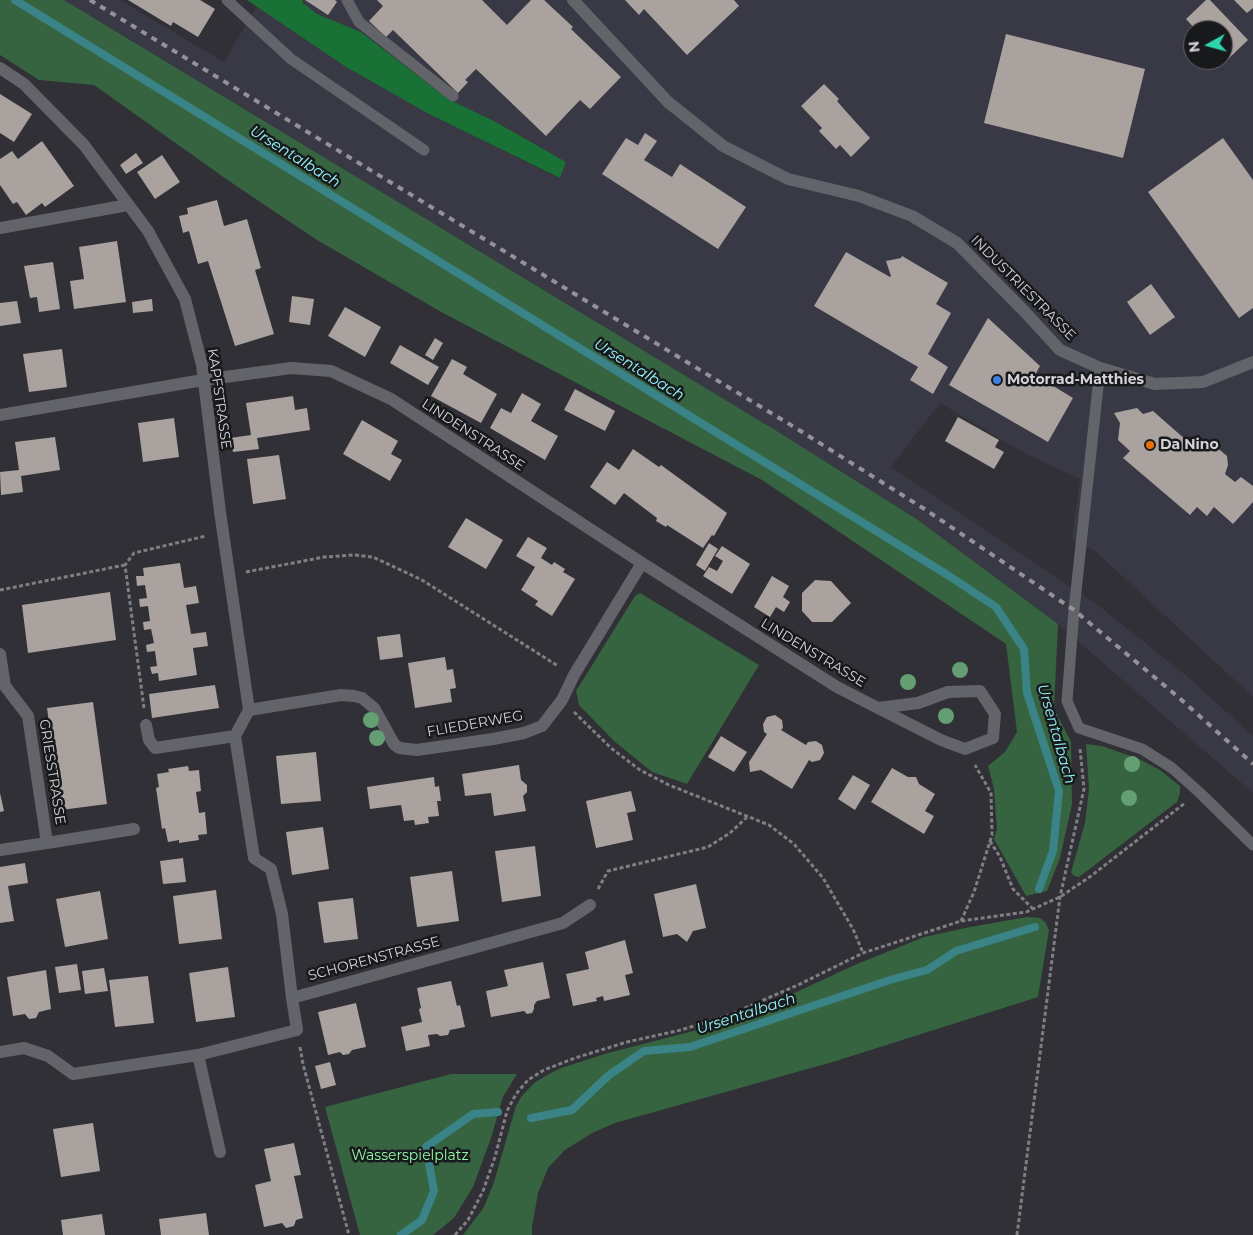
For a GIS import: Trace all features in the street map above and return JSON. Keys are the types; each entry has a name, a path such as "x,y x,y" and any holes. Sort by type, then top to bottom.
{"street":[{"name":"INDUSTRIESTRASSE","path":"573,0 668,102 723,146 788,179 859,196 912,216 957,244 1026,312 1060,350 1100,368 1155,384 1203,382 1253,362"},
{"name":"KAPFSTRASSE","path":"0,68 24,84 84,145 148,231 185,299 202,365 220,512 249,710"},
{"path":"0,228 128,205"},
{"name":"LINDENSTRASSE","path":"0,415 203,380 291,368 331,371 391,399 642,564 837,687 941,740 966,749"},
{"name":"FLIEDERWEG","path":"249,710 341,695 354,696 362,698 374,708 394,744 399,748 417,750 524,733 542,726 562,700 574,675 642,564"},
{"name":"GRIESSTRASSE","path":"0,654 4,686 28,716 47,843"},
{"path":"878,708 918,703 948,692 980,692 995,714 993,738 966,749"},
{"path":"0,1052 24,1048 48,1056 73,1074 198,1055 297,1030 282,914 271,869 254,858 235,736 249,710"},
{"path":"146,725 149,740 155,748 235,736"},
{"name":"GRIESSTRASSE","path":"0,850 134,829"},
{"name":"SCHORENSTRASSE","path":"292,998 563,923 590,905"},
{"path":"198,1055 220,1152"}],"lane":[{"path":"227,0 291,59 424,150"},
{"path":"348,0 359,22 453,96"},
{"path":"1100,368 1074,610 1067,701 1079,728 1142,749 1172,768 1253,845"}],"path":[{"path":"0,590 125,564 134,553 224,533"},
{"path":"230,576 324,557 354,555 373,558 422,580 574,675"},
{"path":"125,564 146,725"},
{"path":"562,700 611,748 640,770 669,785 770,825 794,844 823,878 853,929 863,953"},
{"path":"1017,1235 1060,897 1084,789 1079,728"},
{"path":"961,922 974,892 992,836 991,793 966,749"},
{"path":"455,1235 468,1220 483,1191 507,1111 516,1094 528,1080 544,1070 574,1058 627,1042 680,1030 729,1014 798,985 863,953 961,922 1026,912 1060,897 1091,876 1199,792"},
{"path":"590,905 608,871 708,846 730,834 748,816"},
{"path":"990,840 1000,857 1013,889 1033,909"},
{"path":"297,1030 303,1064 349,1235"}],"shaded area":[{"path":"64,0 120,0 224,62 257,6 346,67 429,114 559,178 566,162 494,121 448,99 361,32 317,14 302,2 303,0 1253,0 1253,697 1094,550 1072,540 1080,479 1022,452 940,403 891,467 1099,606 1188,677 1253,736 1253,793 1058,624 918,520 780,433"}],"green space":[{"path":"0,0 64,0 780,433 918,520 1058,624 1054,709 1071,742 1072,804 1060,858 1047,891 1026,896 994,839 997,829 994,789 988,766 1005,752 1017,732 1006,644 762,480 443,313 317,240 229,181 94,85 39,80 0,55"},
{"path":"247,0 303,0 302,2 317,14 361,32 448,99 494,121 566,162 560,178 429,114 346,67"},
{"path":"640,593 759,665 687,784 652,772 614,741 579,705 576,691 635,596"},
{"path":"1086,744 1102,746 1139,759 1160,770 1180,786 1180,793 1177,802 1079,877 1074,876 1071,872 1085,823 1089,789"},
{"path":"1027,917 1040,918 1045,922 1049,930 1038,997 836,1061 615,1123 592,1133 565,1150 548,1168 538,1193 532,1235 463,1235 484,1207 494,1182 516,1106 521,1097 534,1083 547,1075 561,1068 608,1053 709,1027 764,1007 857,964 924,937"},
{"name":"Wasserspielplatz","path":"451,1074 517,1074 503,1097 491,1138 473,1187 454,1218 433,1235 360,1235 325,1107"}],"building":[{"path":"128,0 200,0 215,9 198,37 173,22 171,26"},
{"path":"305,0 335,0 337,2 328,15"},
{"path":"377,0 482,0 507,25 531,0 544,0 621,77 590,109 580,100 546,136 476,69 465,80 468,82 458,93 393,30 386,37 369,21 383,6"},
{"path":"625,0 734,0 739,6 687,55 644,9 639,15"},
{"path":"1206,0 1210,0 1229,20 1187,20"},
{"path":"1234,0 1253,0 1253,8 1247,13"},
{"path":"1233,24 1248,40 1233,54"},
{"path":"1006,34 1145,69 1123,158 984,123"},
{"path":"824,84 839,99 837,101 870,138 851,157 840,145 836,149 819,131 822,128 801,106"},
{"path":"0,94 32,114 14,142 0,133"},
{"path":"645,133 657,141 644,160 672,177 680,164 746,207 718,249 602,174 626,138 638,145"},
{"path":"1223,138 1253,180 1253,308 1239,318 1148,192"},
{"path":"42,141 74,186 45,207 42,203 26,215 17,202 13,204 0,185 0,159 12,151 18,159"},
{"path":"136,153 143,163 126,174 120,165"},
{"path":"162,155 180,182 155,199 137,172"},
{"path":"217,200 224,226 247,219 261,268 255,270 274,334 235,346 208,261 198,264 189,231 183,233 179,216 188,214 187,208"},
{"path":"117,241 126,302 74,309 70,281 84,279 79,247"},
{"path":"846,252 890,277 886,261 901,258 902,256 948,283 936,304 951,313 928,354 948,367 933,394 910,380 918,367 814,306"},
{"path":"53,262 60,309 39,312 37,297 30,298 24,266"},
{"path":"1151,284 1175,317 1150,335 1127,302"},
{"path":"292,296 314,299 310,325 289,322"},
{"path":"152,299 153,311 133,313 132,302"},
{"path":"17,301 21,323 0,326 0,303"},
{"path":"345,307 381,327 365,357 328,336"},
{"name":"Motorrad-Matthies","path":"988,318 1040,366 1035,375 1073,398 1048,442 949,385"},
{"path":"435,338 443,343 433,360 425,355"},
{"path":"400,345 439,367 428,385 390,363"},
{"path":"62,349 67,387 29,392 23,354"},
{"path":"452,359 467,367 463,374 497,394 481,423 431,396"},
{"path":"575,389 615,411 605,431 564,410"},
{"path":"522,393 541,404 531,421 558,436 545,460 490,428 501,408 511,413"},
{"path":"293,396 295,410 307,408 310,430 257,438 259,449 233,452 230,438 251,435 246,403"},
{"path":"1137,408 1143,414 1153,411 1194,447 1203,440 1209,441 1227,456 1228,465 1225,474 1235,482 1241,477 1253,486 1253,502 1233,524 1214,507 1207,516 1197,507 1190,515 1123,458 1130,451 1118,440 1120,423 1114,413"},
{"path":"958,417 999,440 995,447 1004,452 994,469 945,441"},
{"path":"174,418 179,457 143,462 138,423"},
{"path":"362,420 398,441 391,454 402,460 390,481 343,454"},
{"path":"55,437 60,470 21,476 23,492 1,495 0,472 19,470 15,442"},
{"path":"633,449 659,467 661,465 727,513 714,536 712,535 703,548 667,525 666,527 656,521 657,518 624,493 615,505 590,487 607,462 619,470"},
{"path":"279,455 286,499 253,504 247,459"},
{"path":"466,518 503,540 486,569 448,547"},
{"path":"528,537 547,548 541,558 552,565 554,562 565,569 563,572 575,579 552,616 535,605 538,601 521,590 535,567 516,556"},
{"path":"709,543 718,549 705,571 696,565"},
{"path":"722,546 750,564 732,594 703,576 709,567 717,571 723,561 715,556"},
{"path":"180,563 184,588 196,586 199,603 186,605 191,634 206,632 208,646 193,648 197,675 159,681 158,673 152,674 150,667 157,666 155,651 147,652 146,645 154,643 151,629 144,630 143,622 150,621 148,606 140,607 139,599 147,598 145,585 137,586 136,576 144,576 143,568"},
{"path":"772,576 789,586 783,597 790,602 784,612 776,607 770,617 754,607"},
{"path":"815,580 831,581 851,603 832,622 812,622 802,611 802,593"},
{"path":"110,592 116,640 28,653 22,605"},
{"path":"400,634 403,657 380,660 377,637"},
{"path":"445,657 447,670 453,669 456,688 450,689 452,702 415,708 408,663"},
{"path":"215,685 219,708 152,718 149,694"},
{"path":"93,702 107,804 61,810 47,708"},
{"path":"775,715 782,720 783,728 781,730 806,745 808,742 816,741 822,745 824,753 820,760 812,762 809,760 792,789 761,770 750,772 749,762 767,734 764,732 763,724 767,717"},
{"path":"721,736 747,752 734,772 708,757"},
{"path":"316,752 321,801 281,804 276,756"},
{"path":"519,765 521,780 527,785 527,792 523,796 526,811 494,816 491,793 465,796 462,774"},
{"path":"188,766 189,771 199,770 201,791 196,792 199,813 205,812 207,834 198,835 199,840 179,843 179,840 168,842 165,828 162,829 156,788 159,787 157,774 169,772 168,769"},
{"path":"892,768 908,777 916,777 919,784 935,794 925,811 934,816 924,834 871,802"},
{"path":"853,775 870,785 855,810 838,799"},
{"path":"434,777 435,787 439,786 441,801 437,801 439,816 428,817 429,823 415,825 414,820 404,821 401,805 370,809 367,787"},
{"path":"631,791 636,811 627,813 633,840 596,848 586,801"},
{"path":"0,793 4,811 0,812"},
{"path":"323,827 329,869 292,875 286,832"},
{"path":"535,846 541,896 502,902 495,851"},
{"path":"183,858 186,882 163,884 160,861"},
{"path":"25,863 28,883 8,886 14,921 0,923 0,867"},
{"path":"452,871 459,921 417,927 410,877"},
{"path":"696,884 706,928 693,931 687,942 677,934 663,937 654,894"},
{"path":"216,890 222,939 179,944 173,896"},
{"path":"100,891 108,939 65,947 56,899"},
{"path":"353,898 358,939 324,943 318,902"},
{"path":"625,940 633,973 625,975 630,995 604,1001 603,996 596,998 597,1001 573,1006 566,974 589,969 585,952"},
{"path":"543,962 550,998 537,1001 532,1013 527,1014 524,1011 491,1017 486,991 508,986 504,970"},
{"path":"77,964 81,990 59,993 55,967"},
{"path":"228,967 235,1017 196,1022 189,973"},
{"path":"104,968 108,991 85,994 82,971"},
{"path":"46,970 51,1009 39,1012 36,1018 29,1019 25,1014 13,1016 7,977"},
{"path":"148,976 154,1023 115,1027 109,980"},
{"path":"451,981 457,1006 460,1005 465,1027 450,1030 448,1035 428,1035 430,1046 406,1051 401,1027 422,1022 417,988"},
{"path":"356,1003 366,1047 352,1050 349,1054 343,1055 340,1052 328,1055 318,1012"},
{"path":"330,1062 336,1085 321,1089 315,1066"},
{"path":"93,1123 100,1171 61,1177 53,1129"},
{"path":"294,1143 301,1175 294,1176 303,1218 296,1220 294,1226 286,1228 282,1223 264,1227 255,1185 271,1181 264,1149"},
{"path":"206,1213 209,1235 161,1235 159,1219"},
{"path":"102,1214 105,1235 63,1235 61,1220"}],"waterway":[{"name":"Ursentalbach","path":"15,0 946,574 996,607 1024,649 1027,693 1059,791 1053,851 1039,889"},
{"name":"Ursentalbach","path":"531,1118 572,1110 609,1075 644,1051 690,1047 890,980 927,970 956,951 1035,927"},
{"name":"Ursentalbach","path":"401,1235 422,1220 434,1191 426,1147 473,1114 498,1112"}],"railway":[{"path":"90,0 799,430 926,510 1074,610 1177,696 1253,764"}],"place":[{"name":"Motorrad-Matthies","path":"997,380"},
{"name":"Da Nino","path":"1150,445"}]}
